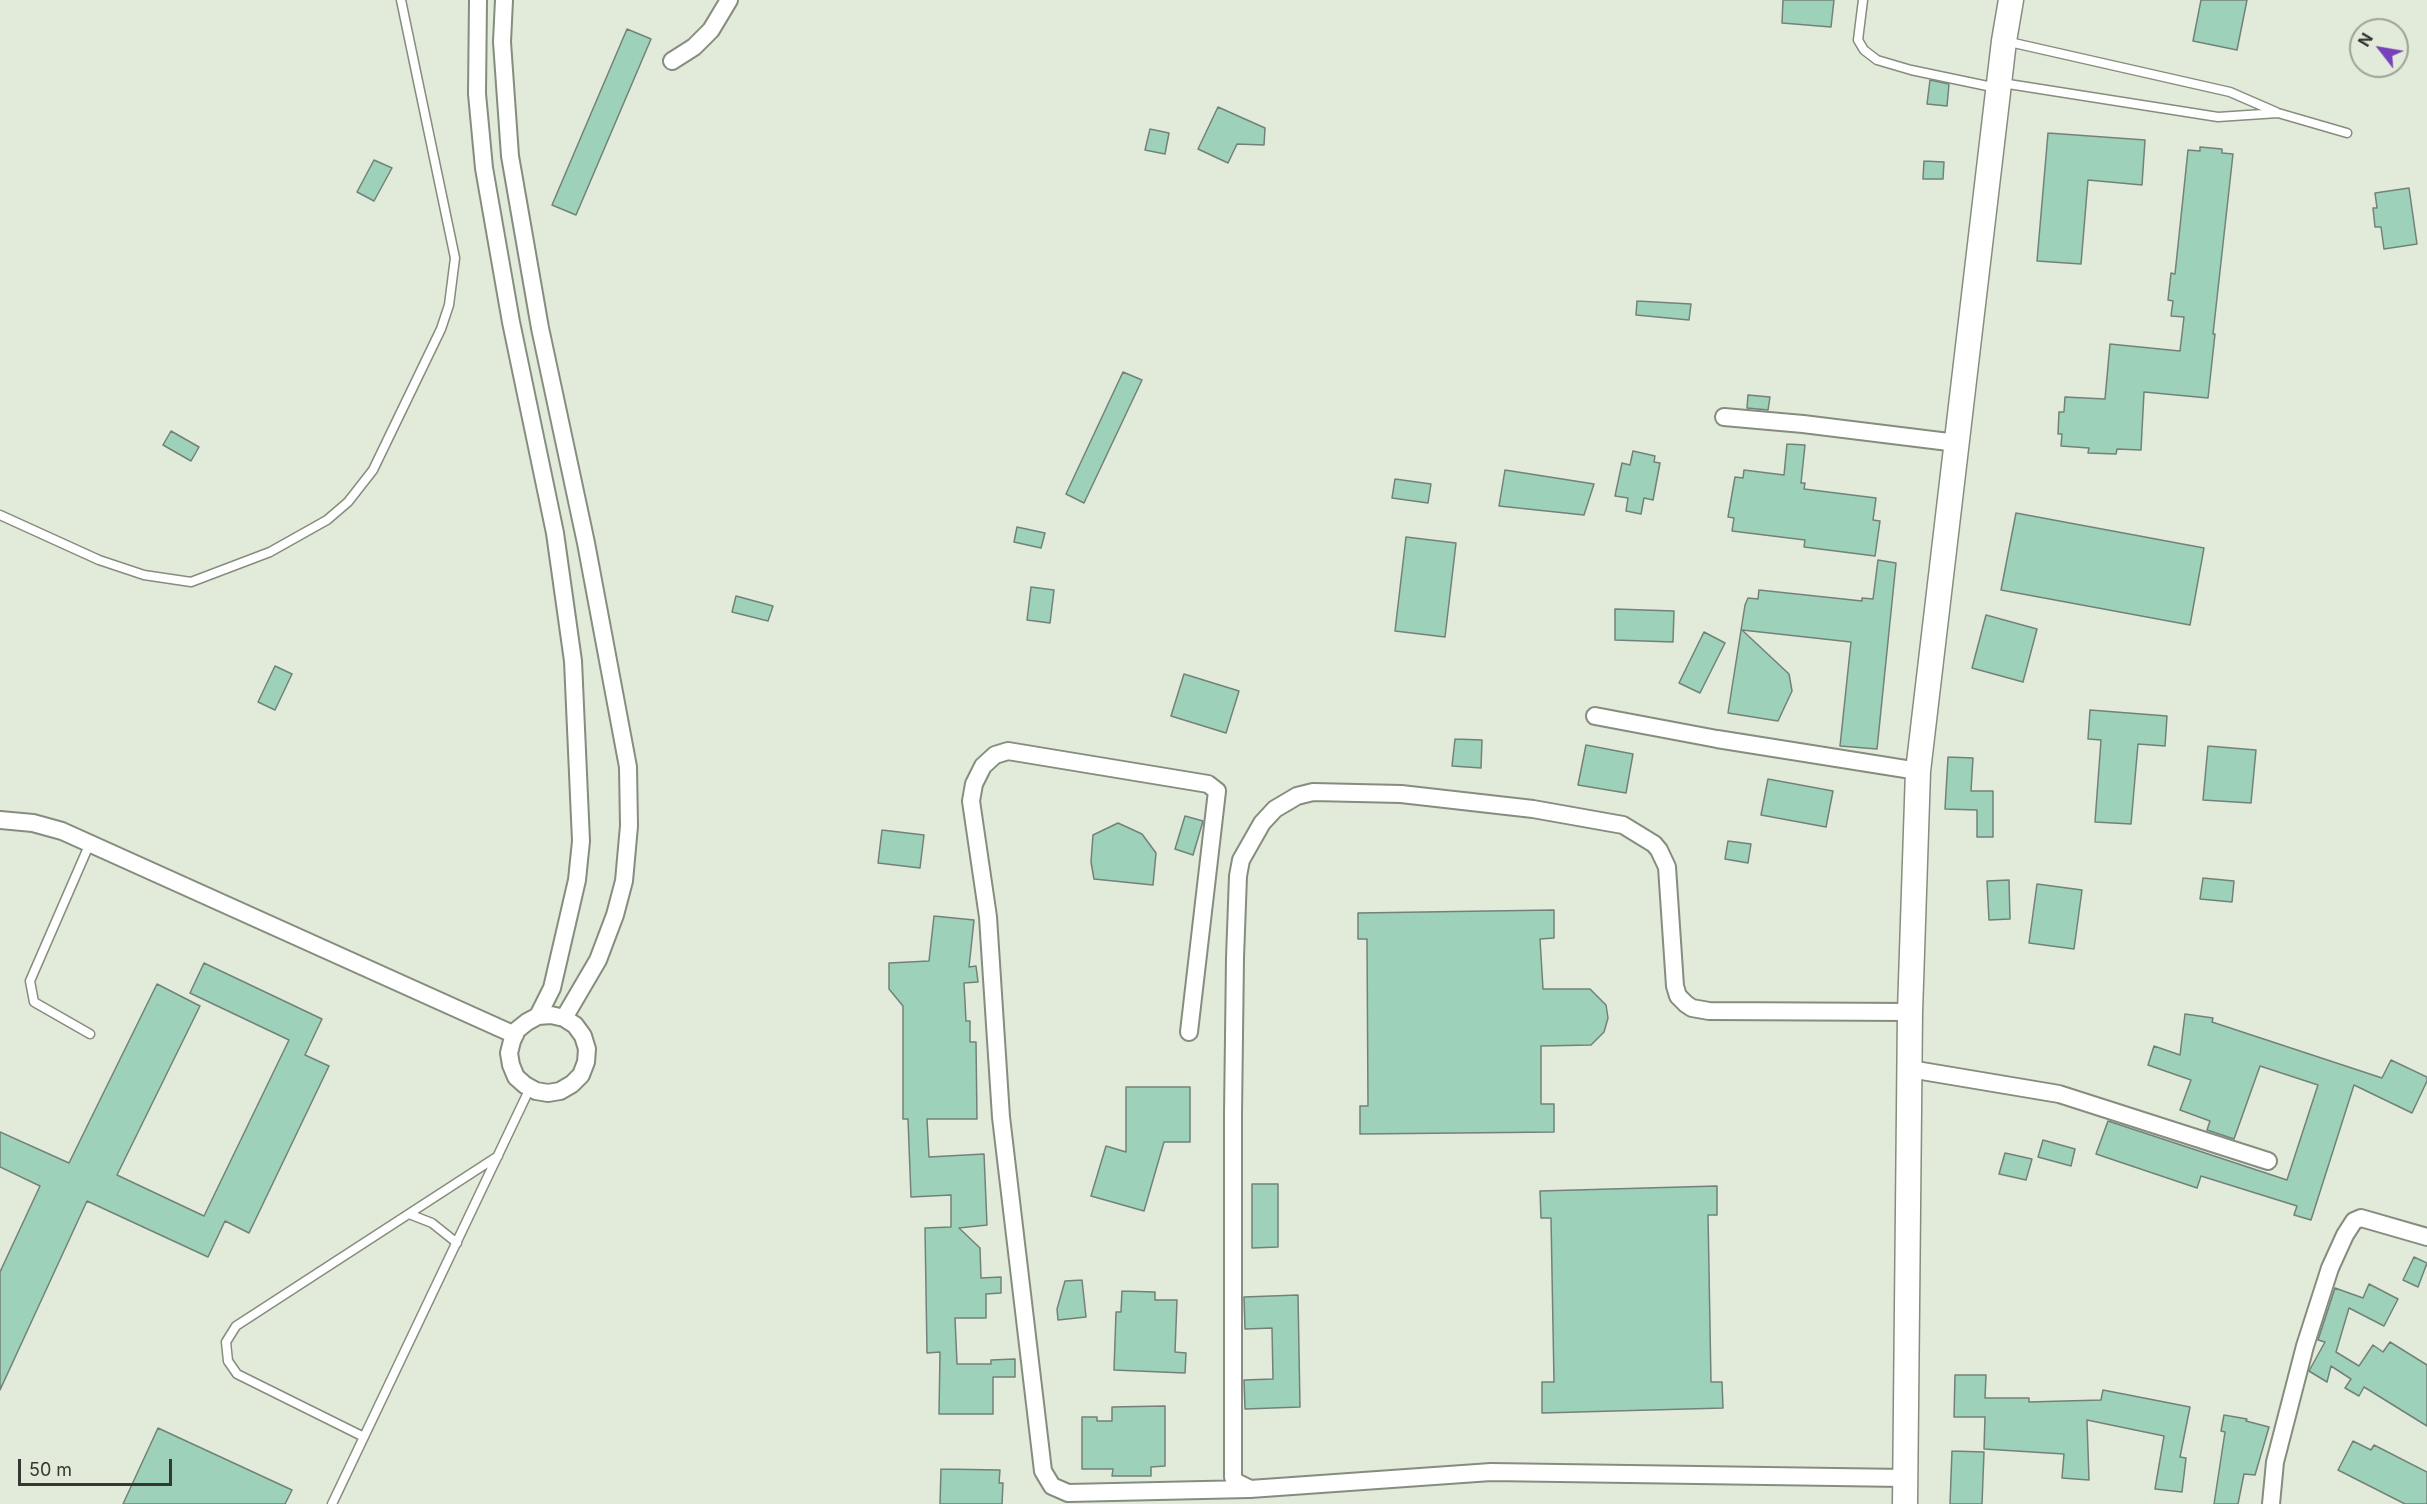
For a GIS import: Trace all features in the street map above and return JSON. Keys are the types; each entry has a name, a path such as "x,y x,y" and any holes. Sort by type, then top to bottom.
{"street":[{"path":"478,0 477,94 484,168 511,322 555,533 573,661 581,841 577,880 552,988 538,1016"},
{"path":"504,0 502,42 510,156 540,328 586,543 628,767 629,826 624,881 615,915 598,960 564,1018"},
{"path":"672,62 694,47 711,30 729,0"},
{"path":"1905,1504 1910,1012 1918,771 2004,41 2011,0"},
{"path":"1724,417 1803,424 1957,443"},
{"path":"1595,716 1717,739 1918,771"},
{"path":"1189,1032 1217,792 1208,784 1008,752 994,755 983,766 974,784 971,801 988,917 1001,1117 1043,1471 1052,1486 1068,1493 1250,1489 1491,1472 1905,1478"},
{"path":"1250,1489 1240,1486 1233,1477 1233,1196 1238,888 1240,868 1245,852 1262,822 1275,809 1297,796 1313,792 1401,794 1533,809 1623,825 1654,844 1666,867 1675,986 1678,996 1692,1008 1709,1011 1910,1012"},
{"path":"0,820 33,823 62,831 515,1035"},
{"path":"551,1015 564,1018 575,1025 583,1036 587,1049 586,1062 581,1074 572,1084 560,1091 548,1093 530,1088 516,1077 511,1065 509,1053 515,1035 527,1022 538,1016 551,1015"},
{"path":"1910,1069 2059,1094 2268,1161"},
{"path":"2271,1504 2275,1462 2305,1346 2330,1268 2345,1235 2354,1221 2361,1218 2427,1237"}],"lane":[{"path":"0,515 99,560 144,575 191,582 270,552 327,520 348,502 373,470 438,335 449,305 455,258 401,0"},
{"path":"1863,0 1858,40 1864,50 1877,60 1911,70 2218,117 2278,113"},
{"path":"2004,41 2230,92 2278,113 2347,133"},
{"path":"90,843 30,981 34,1002 90,1034"},
{"path":"332,1504 530,1088"},
{"path":"364,1437 237,1374 228,1361 226,1342 236,1326 498,1156"},
{"path":"409,1214 432,1223 457,1243"}],"building":[{"path":"1783,0 1834,0 1831,27 1782,23"},
{"path":"2201,0 2247,0 2237,50 2193,41"},
{"path":"627,29 651,39 576,215 552,205"},
{"path":"1930,80 1949,84 1947,106 1927,104"},
{"path":"1218,107 1265,128 1264,145 1237,144 1228,163 1198,149"},
{"path":"1150,129 1169,133 1165,154 1145,150"},
{"path":"2048,133 2145,140 2142,185 2088,180 2081,264 2037,261"},
{"path":"2200,147 2222,149 2222,153 2233,154 2208,398 2144,392 2141,450 2117,449 2116,454 2088,453 2089,448 2061,446 2062,434 2058,434 2059,412 2064,412 2065,397 2105,399 2110,344 2180,351 2184,317 2171,316 2173,301 2168,300 2171,273 2175,274 2188,150 2200,151"},
{"path":"374,160 392,168 374,201 357,192"},
{"path":"1924,161 1944,162 1943,179 1923,179"},
{"path":"2409,188 2417,244 2384,249 2381,227 2375,227 2373,208 2377,208 2375,193"},
{"path":"1637,301 1691,304 1689,320 1636,315"},
{"path":"1123,372 1142,380 1084,503 1066,494"},
{"path":"1748,395 1770,397 1768,410 1747,408"},
{"path":"171,431 199,447 191,461 163,445"},
{"path":"1787,444 1805,445 1801,483 1805,483 1804,489 1876,498 1873,520 1880,521 1875,556 1804,547 1805,540 1732,531 1734,518 1728,517 1735,477 1743,478 1744,470 1784,475"},
{"path":"1633,451 1655,456 1654,462 1660,463 1653,500 1644,498 1641,514 1626,511 1628,498 1615,496 1622,463 1630,465"},
{"path":"1505,470 1594,484 1584,515 1499,506"},
{"path":"1395,479 1431,484 1428,503 1392,498"},
{"path":"2016,513 2204,548 2190,625 2001,590"},
{"path":"1017,527 1045,533 1041,548 1014,542"},
{"path":"1406,537 1456,543 1445,637 1395,631"},
{"path":"1878,560 1896,563 1877,749 1840,746 1851,642 1742,630 1789,674 1792,691 1778,721 1728,713 1745,605 1748,598 1758,599 1759,590 1862,601 1862,598 1873,599"},
{"path":"1031,587 1054,590 1050,623 1027,620"},
{"path":"736,596 773,606 768,621 732,612"},
{"path":"1615,609 1674,611 1673,642 1615,640"},
{"path":"1986,615 2037,629 2023,682 1972,668"},
{"path":"1704,632 1725,643 1700,693 1679,683"},
{"path":"275,666 292,674 275,710 258,702"},
{"path":"1184,674 1239,691 1226,733 1171,716"},
{"path":"2090,710 2167,716 2165,746 2138,744 2131,824 2095,822 2101,740 2088,739"},
{"path":"1455,739 1482,740 1481,768 1452,766"},
{"path":"1586,745 1633,754 1626,793 1578,785"},
{"path":"2208,746 2256,750 2251,803 2203,800"},
{"path":"1948,757 1973,758 1971,791 1993,791 1993,837 1977,837 1977,810 1945,809"},
{"path":"1768,779 1833,791 1826,827 1761,815"},
{"path":"1185,816 1203,821 1193,855 1175,849"},
{"path":"1118,823 1142,834 1156,853 1153,885 1094,879 1091,862 1093,835"},
{"path":"882,830 924,835 920,868 878,863"},
{"path":"1728,841 1751,844 1748,863 1725,859"},
{"path":"2203,878 2234,881 2232,902 2200,899"},
{"path":"2009,880 2010,919 1989,920 1987,881"},
{"path":"2037,884 2082,890 2074,949 2029,943"},
{"path":"1554,910 1554,938 1540,939 1543,989 1590,989 1606,1005 1608,1018 1604,1032 1591,1045 1541,1046 1541,1104 1554,1104 1554,1132 1360,1134 1360,1106 1368,1106 1367,939 1358,939 1358,913"},
{"path":"934,916 974,920 969,967 976,966 978,982 964,983 966,1021 970,1021 970,1042 976,1042 977,1119 927,1119 929,1157 984,1154 987,1225 959,1228 980,1248 981,1278 1001,1277 1001,1293 986,1294 986,1318 955,1318 957,1364 991,1364 991,1360 1015,1359 1015,1377 993,1377 993,1414 939,1414 940,1352 927,1353 925,1228 951,1227 951,1195 911,1197 908,1119 903,1119 903,1006 889,989 889,963 929,961"},
{"path":"204,963 322,1019 305,1055 329,1066 249,1233 225,1221 208,1257 87,1201 0,1390 0,1272 40,1186 0,1167 0,1132 69,1163 157,984 200,1006 117,1175 204,1216 289,1040 190,993"},
{"path":"2185,1014 2213,1018 2212,1022 2382,1078 2391,1060 2427,1077 2427,1081 2412,1113 2354,1085 2311,1220 2294,1215 2297,1206 2201,1176 2197,1188 2096,1154 2108,1121 2287,1180 2318,1085 2260,1066 2234,1139 2207,1130 2210,1121 2180,1110 2191,1080 2148,1065 2154,1046 2180,1055"},
{"path":"1126,1087 1190,1087 1190,1142 1164,1142 1144,1211 1091,1196 1106,1146 1126,1152"},
{"path":"2043,1140 2075,1149 2071,1166 2038,1157"},
{"path":"2005,1153 2032,1159 2026,1180 1999,1174"},
{"path":"1252,1184 1278,1184 1278,1247 1252,1248"},
{"path":"1717,1186 1717,1215 1708,1215 1711,1382 1722,1382 1723,1408 1542,1413 1542,1382 1554,1382 1551,1218 1541,1218 1540,1191"},
{"path":"2414,1257 2427,1263 2418,1287 2403,1280"},
{"path":"1082,1280 1086,1317 1058,1320 1057,1309 1065,1281"},
{"path":"2369,1284 2398,1299 2384,1326 2349,1308 2336,1352 2359,1366 2373,1345 2383,1352 2390,1342 2427,1365 2427,1426 2364,1387 2359,1396 2345,1388 2351,1379 2331,1366 2327,1382 2309,1371 2325,1342 2318,1340 2335,1288 2363,1298"},
{"path":"1122,1291 1155,1292 1155,1300 1177,1300 1175,1352 1186,1353 1185,1373 1114,1370 1116,1312 1121,1312"},
{"path":"1298,1295 1300,1407 1245,1409 1244,1380 1273,1379 1272,1328 1245,1329 1244,1297"},
{"path":"1955,1375 1986,1375 1985,1398 2029,1398 2029,1402 2101,1400 2103,1390 2190,1407 2180,1457 2186,1458 2182,1492 2155,1489 2164,1436 2087,1420 2089,1480 2062,1478 2064,1454 1984,1449 1985,1417 1954,1417"},
{"path":"1165,1406 1165,1466 1151,1467 1151,1476 1112,1476 1113,1469 1082,1469 1082,1417 1097,1417 1097,1421 1112,1421 1112,1407"},
{"path":"2224,1415 2247,1419 2246,1421 2269,1427 2255,1475 2244,1474 2238,1504 2214,1504 2225,1432 2221,1431"},
{"path":"158,1428 292,1490 285,1504 123,1504"},
{"path":"2353,1441 2371,1450 2374,1445 2427,1472 2427,1504 2405,1504 2338,1470"},
{"path":"1952,1451 1984,1452 1982,1504 1950,1504"},
{"path":"941,1469 1000,1470 999,1483 1003,1483 1002,1504 940,1504"}]}
